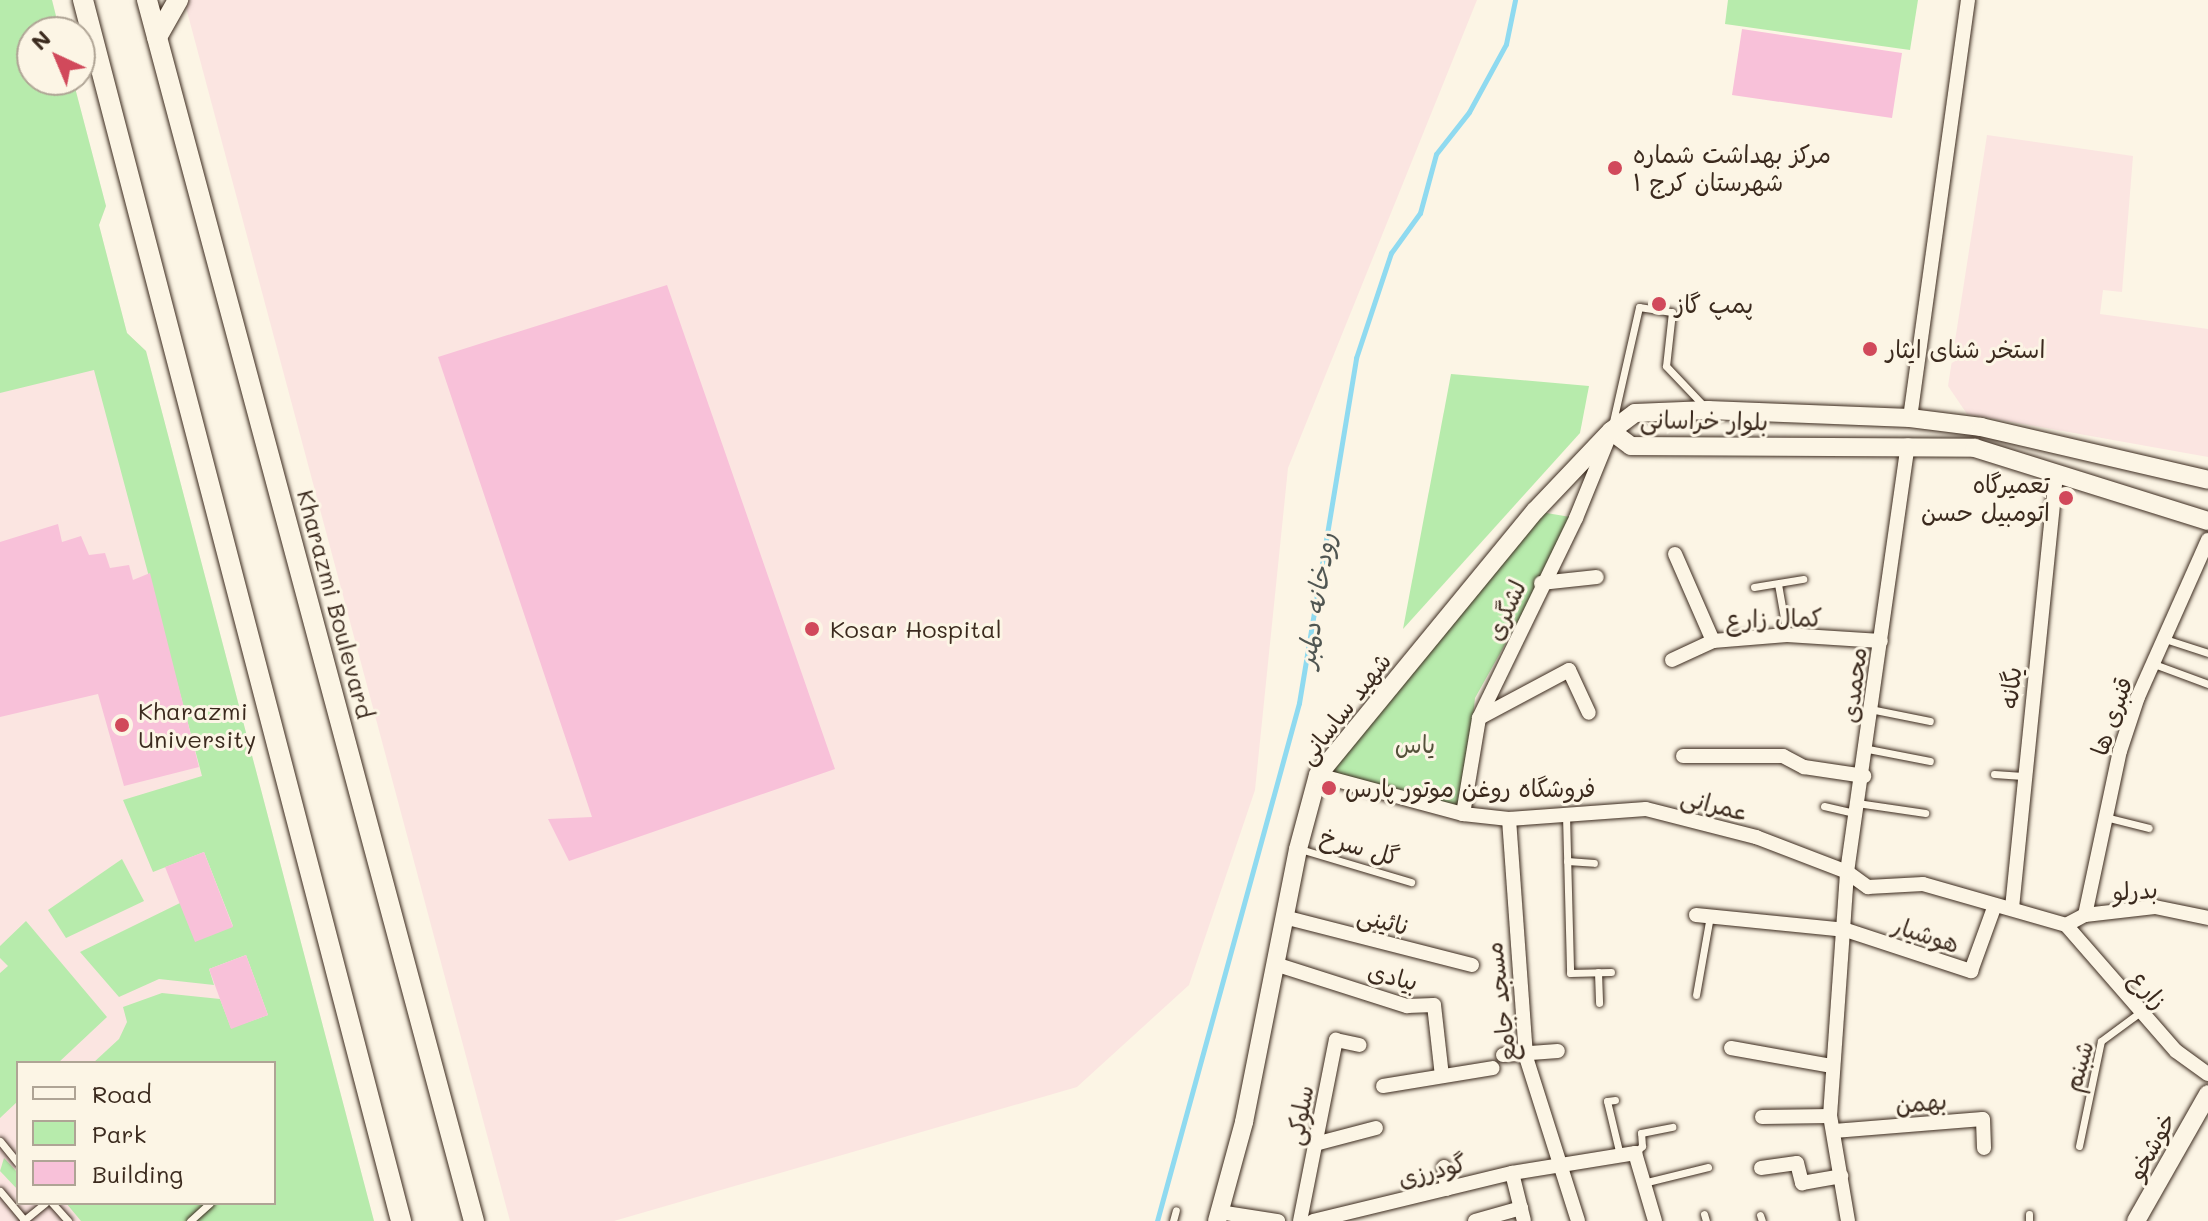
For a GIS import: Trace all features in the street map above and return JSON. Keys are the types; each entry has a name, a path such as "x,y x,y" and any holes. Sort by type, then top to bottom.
{"main road":[{"path":"83,0 401,1221"},
{"name":"Kharazmi Boulevard","path":"147,0 474,1221"},
{"path":"157,37 178,0"}],"street":[{"path":"1908,445 1968,0"},
{"name":"بلوار خراسانی","path":"2208,480 1993,429 1910,418 1708,410 1635,413 1611,431 1631,446 1908,445 1975,448 2208,521"},
{"name":"لشگری","path":"1463,814 1479,718 1541,583 1576,518 1611,431"},
{"name":"شهید ساسانی","path":"1218,1216 1244,1122 1298,849 1318,775 1535,511 1611,431"},
{"name":"محمدی","path":"1848,1221 1832,1123 1832,1066 1846,930 1847,872 1868,749 1870,709 1908,445"},
{"name":"یگانه","path":"2012,908 2056,473"},
{"name":"قنبری ها","path":"2085,915 2120,751 2208,540"},
{"path":"1675,554 1713,641"},
{"path":"1541,583 1597,577"},
{"name":"کمال زارع","path":"1672,660 1713,641 1787,635 1881,641"},
{"path":"1479,718 1569,670 1589,713"},
{"path":"1683,756 1783,756 1804,767 1864,776"},
{"name":"عمرانی","path":"1318,775 1463,814 1509,819 1646,809 1756,837 1847,872"},
{"name":"مسجد جامع","path":"1509,819 1526,1057 1578,1221"},
{"path":"1847,872 1868,887 1923,884 2066,925"},
{"name":"هوشیار","path":"1846,930 1971,971 1995,905"},
{"name":"بدرلو","path":"2066,925 2085,915 2155,907 2208,918"},
{"path":"1703,916 1846,930"},
{"name":"نائینی","path":"1284,917 1472,965"},
{"name":"زارع","path":"2066,925 2139,1013 2176,1051 2208,1074"},
{"name":"بیادی","path":"1275,964 1407,1006 1434,1005 1442,1076"},
{"name":"سلوکی","path":"1300,1221 1336,1040 1359,1045"},
{"path":"1731,1048 1832,1066"},
{"path":"1503,1055 1526,1057 1558,1051"},
{"path":"1383,1086 1493,1068"},
{"name":"خوشخو","path":"2136,1221 2208,1094"},
{"path":"1762,1117 1832,1123"},
{"name":"بهمن","path":"1832,1123 1983,1119 1984,1148"},
{"path":"1315,1144 1376,1128"},
{"path":"1627,1154 1643,1183 1655,1221"},
{"name":"گودرزی","path":"1313,1221 1512,1173 1627,1154"},
{"path":"1761,1168 1797,1163 1802,1183 1841,1176"},
{"path":"1444,1167 1447,1189"},
{"path":"1475,1221 1523,1214 1512,1173"},
{"path":"1218,1216 1278,1221"}],"lane":[{"path":"1611,431 1639,307 1672,312 1666,366 1708,410"},
{"path":"1754,587 1803,579"},
{"path":"1778,584 1787,635"},
{"path":"2165,639 2208,653"},
{"path":"2154,664 2208,684"},
{"path":"1870,709 1930,721"},
{"path":"1868,749 1930,761"},
{"path":"1994,774 2023,776"},
{"path":"1824,806 1925,813"},
{"path":"1566,813 1570,973 1611,972"},
{"path":"2105,817 2149,828"},
{"name":"گل سرخ","path":"1298,849 1411,882"},
{"path":"1567,861 1594,863"},
{"path":"1696,995 1703,916"},
{"path":"1598,972 1599,1003"},
{"name":"شبنم","path":"2079,1146 2101,1041 2139,1013"},
{"path":"1615,1100 1607,1101 1627,1154 1642,1146 1641,1133 1672,1127"},
{"path":"0,1141 16,1161"},
{"path":"1643,1183 1708,1167"},
{"path":"0,1191 24,1221 43,1205"},
{"path":"54,1205 68,1221"},
{"path":"190,1221 208,1205"},
{"path":"1173,1221 1176,1210"}],"shaded area":[{"name":"Kharazmi University","path":"0,0 52,0 56,16 16,16 16,96 77,96 106,206 99,225 127,333 146,351 374,1221 0,1221"},
{"name":"Kosar Hospital","path":"184,0 1477,0 1288,468 1255,790 1189,985 1077,1087 614,1221 510,1221"},
{"path":"1987,135 2133,156 2122,292 2103,290 2100,314 2208,329 2208,457 1967,414 1948,386"}],"green space":[{"path":"0,0 52,0 56,16 16,16 16,96 77,96 106,206 99,225 127,333 146,351 374,1221 81,1221 68,1205 276,1205 276,1061 95,1061 119,1039 127,1022 123,1007 162,993 220,999 231,1028 268,1015 246,955 209,969 214,985 159,979 119,997 80,952 180,903 233,926 204,852 153,872 123,800 202,776 94,370 0,393"},
{"path":"1728,0 1918,0 1910,50 1725,24"},
{"path":"1451,374 1589,386 1580,433 1403,629"},
{"name":"یاس","path":"1535,511 1576,518 1475,698 1463,814 1318,775"},
{"path":"122,859 144,901 66,938 48,910"},
{"path":"26,921 107,1017 60,1061 16,1061 16,1103 0,1118 0,973 8,966 0,958 0,946"},
{"path":"4,1158 16,1171 16,1188 0,1171"}],"building":[{"path":"1742,29 1902,53 1892,118 1732,95"},
{"path":"667,285 835,769 569,861 548,819 592,817 438,357"},
{"path":"58,524 62,542 81,536 89,555 105,553 110,568 129,565 133,580 150,573 199,767 124,786 98,694 0,717 0,542"},
{"path":"204,852 233,927 195,942 165,867"},
{"path":"246,955 268,1015 231,1029 209,969"}],"waterway":[{"name":"رودخانه دلمبر","path":"1157,1221 1299,703 1356,358 1391,253 1420,213 1436,154 1469,112 1506,44 1515,0"}],"place":[{"name":"مرکز بهداشت شماره ۱ شهرستان کرج","path":"1615,168"},
{"name":"پمپ گاز","path":"1659,304"},
{"name":"استخر شنای ایثار","path":"1870,349"},
{"name":"تعمیرگاه اتومبیل حسن","path":"2066,498"},
{"name":"Kosar Hospital","path":"812,629"},
{"name":"Kharazmi University","path":"122,725"},
{"name":"فروشگاه روغن موتور پارس","path":"1329,788"}]}
